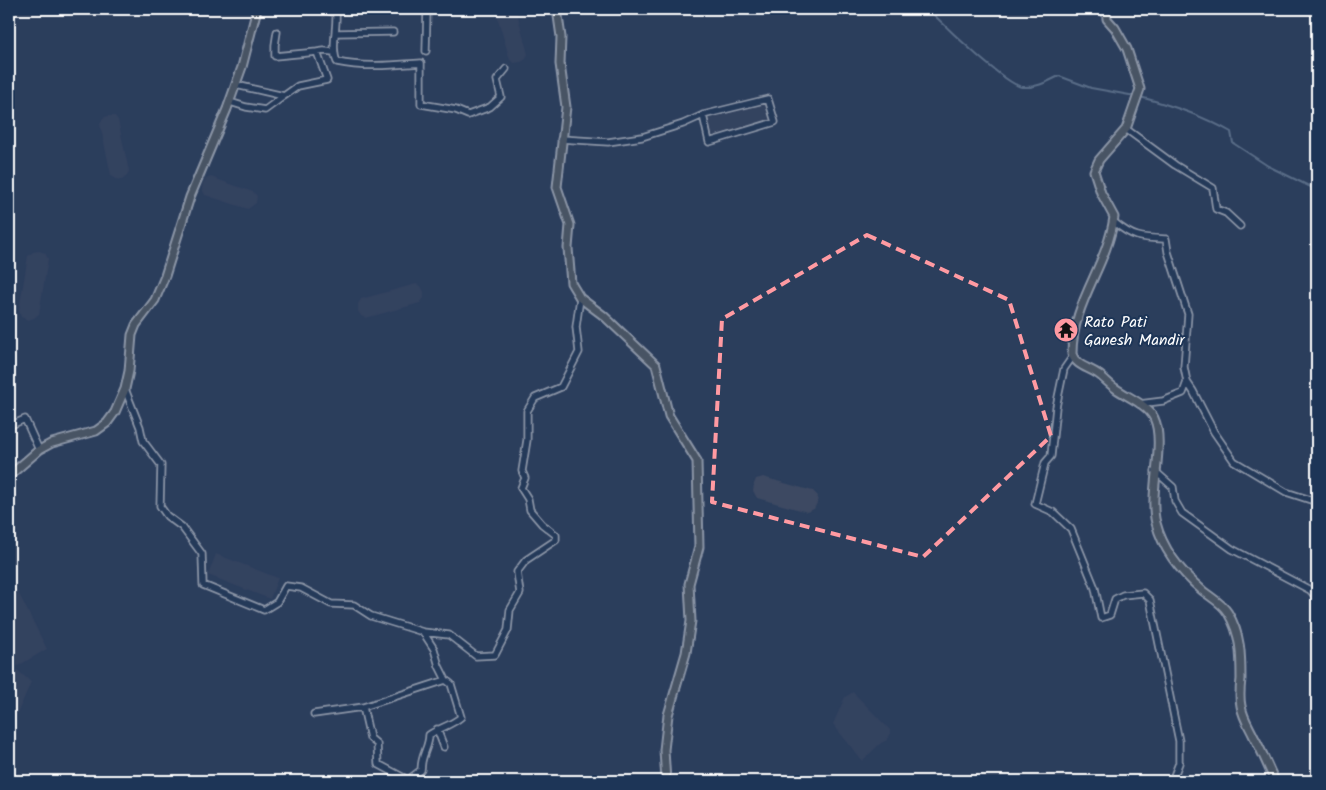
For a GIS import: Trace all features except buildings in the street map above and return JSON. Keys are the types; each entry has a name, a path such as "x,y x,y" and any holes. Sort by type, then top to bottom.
{"main road":[{"path":"9,476 39,450 52,443 96,430 107,423 115,412 125,389 129,371 132,335 136,325 155,300 166,276 190,197 236,85 257,9"},
{"path":"557,9 561,37 560,64 566,106 557,187 570,225 568,248 572,283 580,298 604,316 656,365 669,416 697,461 699,547 689,584 691,622 686,653 668,715 664,750 666,781"},
{"path":"1106,9 1107,19 1115,28 1127,49 1140,90 1126,129 1099,160 1094,171 1101,193 1114,215 1114,222 1101,263 1089,285 1079,311 1072,351 1073,356 1078,364 1096,372 1117,390 1139,404 1155,420 1158,444 1154,511 1161,537 1183,572 1227,610 1238,635 1240,704 1244,718 1275,781"}],"street":[{"path":"322,9 336,13 344,9"},
{"path":"426,51 427,9"},
{"path":"336,13 334,52 338,62 349,65 421,63 421,104 456,110 468,115 490,107 501,97 497,80 506,69"},
{"path":"277,32 275,56 324,51 334,52"},
{"path":"336,32 393,32"},
{"path":"230,102 265,110 298,86 327,80 316,52"},
{"path":"236,85 284,96"},
{"path":"561,139 608,142 642,137 683,124 703,115 768,99 775,122 709,142 703,115"},
{"path":"1126,129 1175,165 1213,188 1216,209 1226,213 1240,226"},
{"path":"1114,222 1127,233 1144,238 1166,239 1168,252 1188,314 1184,367 1187,382 1214,432 1234,461 1286,492 1317,502"},
{"path":"125,389 140,427 143,441 161,464 160,506 167,516 182,527 202,554 203,585 264,610 277,602 286,586 301,588 331,604 354,605 371,616 423,632 449,634 476,656 494,655 508,630 510,610 520,593 517,572 526,560 556,540 556,535 542,524 530,510 528,499 521,488 525,478 522,471 527,440 527,411 535,398 561,387 579,352 576,327 580,298"},
{"path":"1073,356 1064,369 1056,407 1051,456 1045,463 1035,504 1053,512 1071,529 1095,588 1100,618 1110,615 1115,599 1123,595 1143,594 1150,600 1179,741 1179,763 1172,781"},
{"path":"1139,404 1163,401 1183,393 1187,382"},
{"path":"9,426 25,420 39,450"},
{"path":"1155,471 1173,487 1175,501 1182,513 1232,550 1310,590 1317,598"},
{"path":"363,707 370,738 378,744 378,764 408,780 421,770 421,758 429,743 429,735 437,729 454,723 461,717 451,684 446,680 434,649 423,632"},
{"path":"314,714 363,707 446,680"},
{"path":"437,729 444,747"}],"highlighted area":[{"path":"867,235 1009,300 1051,436 923,557 712,502 722,319"}],"shaded area":[{"path":"495,9 516,9 528,54 526,59 521,62 514,63 510,60"},
{"path":"768,103 772,121 711,137 707,119"},
{"path":"115,116 118,120 129,171 122,180 115,179 111,175 100,124 103,118"},
{"path":"211,177 253,192 257,196 256,203 248,209 205,195 202,189 203,183"},
{"path":"33,252 45,253 48,259 39,314 28,320 21,317 19,310 28,256"},
{"path":"416,284 421,286 424,292 424,298 420,303 366,318 361,316 358,311 358,304 361,299"},
{"path":"763,477 813,491 818,496 814,509 807,512 757,498 753,491 754,484 756,479"},
{"path":"216,554 278,578 270,599 208,575"},
{"path":"9,586 17,590 47,649 16,667 9,661"},
{"path":"9,663 31,682 14,721 9,719"},
{"path":"853,692 890,730 887,740 881,743 862,761 833,724 845,697"}],"waterway":[{"path":"931,9 932,13 963,42 1014,84 1022,87 1032,87 1059,76 1091,88 1135,96"},
{"path":"1140,97 1187,112 1220,126 1231,132 1233,143 1268,166 1317,190"}],"place":[{"name":"Rato Pati Ganesh Mandir","path":"1066,330"}]}
